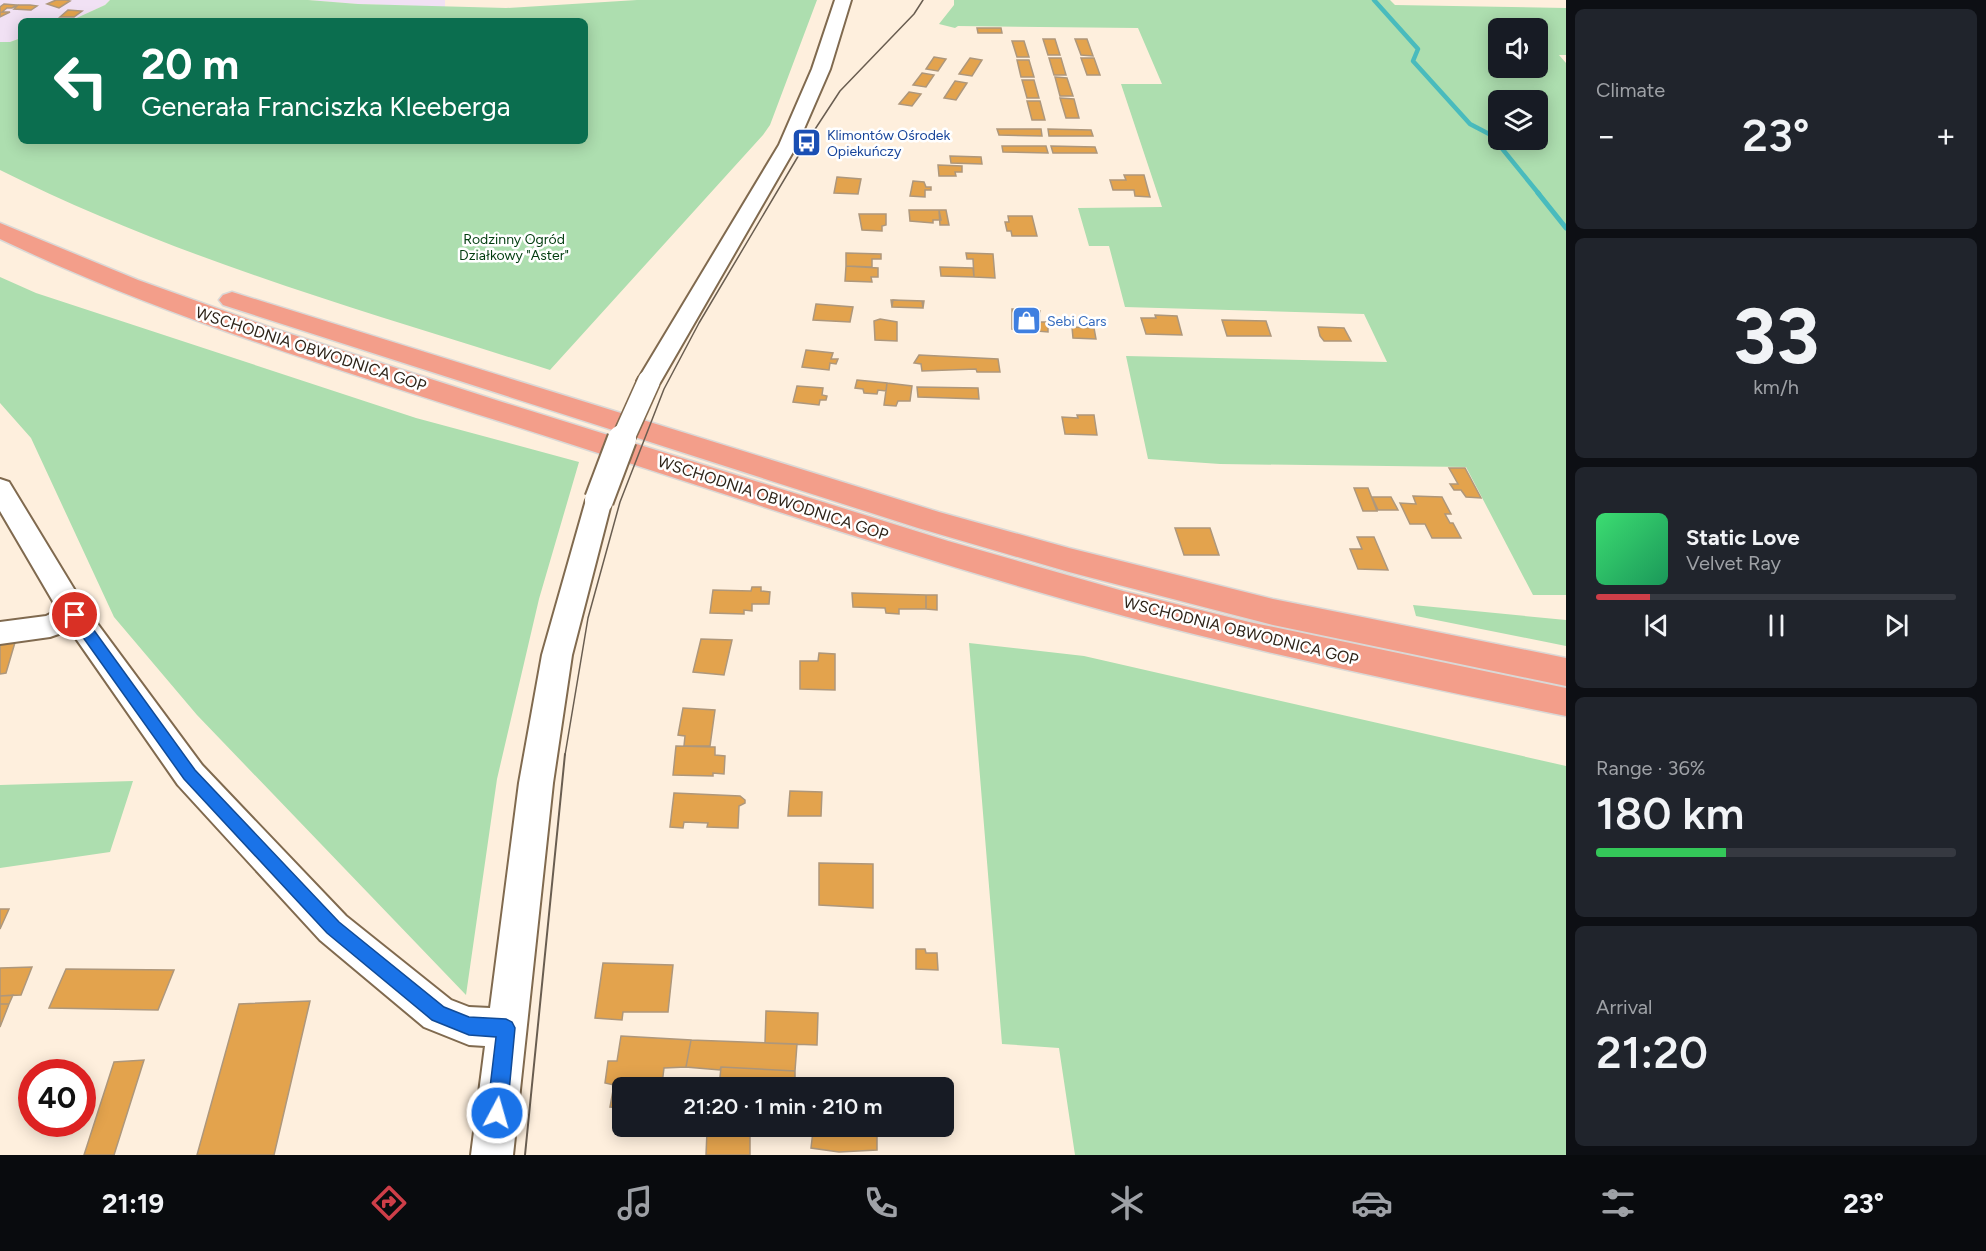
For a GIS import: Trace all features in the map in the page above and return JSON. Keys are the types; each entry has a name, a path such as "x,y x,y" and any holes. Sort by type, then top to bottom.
{"highway":[{"name":"WSCHODNIA OBWODNICA GOP","path":"1,219 90,248 201,290 929,520 1069,560 1273,612 1566,672"},
{"name":"WSCHODNIA OBWODNICA GOP","path":"1,219 79,267 177,304 370,369 881,532 1064,587 1219,627 1366,661 1566,702"}],"street":[{"path":"492,1155 536,783 557,655 599,500 615,455 649,381 788,145 821,69 843,0"},
{"path":"0,488 9,522 190,775 333,928 438,1014 469,1026 506,1028"},
{"path":"0,633 50,626 75,615"}],"shaded area":[{"path":"0,0 110,0 105,5 77,18 18,18 18,39 0,42"},
{"path":"308,0 445,0 445,7 358,4"}],"green space":[{"name":"Rodzinny Ogród Działkowy \"Aster\"","path":"110,0 308,0 358,4 506,8 637,0 817,0 770,125 763,135 550,370 340,304 202,256 134,230 0,170 0,42 18,39 18,144 588,144 588,18 77,18 105,5"},
{"path":"954,0 1390,0 1395,5 1566,8 1566,55 1559,55 1566,63 1566,595 1533,595 1466,467 1220,464 1148,459 1126,356 1387,362 1364,314 1125,307 1109,246 1089,246 1078,208 1162,207 1121,84 1162,84 1138,28 958,26 955,28 939,24 954,5"},
{"path":"0,277 36,293 416,418 579,462 539,599 497,779 466,995 197,715 114,617 31,438 0,403"},
{"path":"1413,605 1566,620 1566,646 1416,616"},
{"path":"969,643 1084,656 1566,766 1566,1155 1075,1155 1059,1048 1002,1044"},
{"path":"133,781 110,852 0,868 0,785"}],"building":[{"path":"56,0 70,1 59,8 47,4"},
{"path":"4,4 17,5 7,8 2,12 10,12 0,17 0,7"},
{"path":"18,5 37,6 31,10 14,9"},
{"path":"68,10 82,11 74,17 60,17"},
{"path":"977,28 1001,28 1002,33 978,33"},
{"path":"1043,39 1055,39 1060,55 1048,55"},
{"path":"1075,39 1087,39 1093,56 1081,55"},
{"path":"1012,41 1024,41 1029,57 1017,57"},
{"path":"934,57 946,59 938,71 926,69"},
{"path":"970,58 982,60 972,76 959,74"},
{"path":"1049,58 1061,58 1066,75 1054,75"},
{"path":"1081,58 1094,58 1100,75 1087,75"},
{"path":"1017,60 1029,60 1034,77 1021,77"},
{"path":"922,73 934,75 926,87 913,85"},
{"path":"1055,77 1067,78 1073,96 1060,96"},
{"path":"1022,80 1034,80 1039,98 1027,98"},
{"path":"955,81 967,83 956,100 944,98"},
{"path":"909,92 921,94 912,106 899,104"},
{"path":"1060,98 1074,99 1079,118 1066,118"},
{"path":"1027,101 1040,101 1045,120 1032,120"},
{"path":"997,129 1041,129 1042,136 999,135"},
{"path":"1048,129 1091,130 1093,136 1049,136"},
{"path":"1002,146 1046,146 1048,153 1003,152"},
{"path":"1051,146 1095,147 1097,153 1053,153"},
{"path":"950,156 981,157 982,164 951,163"},
{"path":"938,165 962,166 962,172 955,172 956,176 939,176"},
{"path":"1124,175 1144,175 1150,197 1135,196 1134,190 1113,190 1110,180 1126,180"},
{"path":"837,177 861,179 858,194 834,193"},
{"path":"913,181 924,182 926,187 931,187 931,190 925,190 925,197 910,196"},
{"path":"909,210 939,210 941,220 933,220 933,223 910,221"},
{"path":"939,210 946,210 949,225 940,225"},
{"path":"859,214 886,214 886,225 882,226 882,231 862,230"},
{"path":"1008,216 1032,216 1037,236 1012,236 1011,231 1007,231 1005,222 1009,222"},
{"path":"846,253 881,254 881,259 872,259 872,267 846,266"},
{"path":"966,253 993,254 995,278 974,277 973,259 967,259"},
{"path":"846,266 878,268 878,277 871,277 872,282 845,281"},
{"path":"940,267 973,268 974,277 941,276"},
{"path":"891,300 922,301 923,308 892,307"},
{"path":"893,300 924,301 923,308 892,307"},
{"path":"816,304 853,307 850,322 813,320"},
{"path":"1012,309 1040,311 1040,322 1048,322 1048,332 1012,329"},
{"path":"1155,315 1177,316 1182,335 1146,334 1141,318 1156,318"},
{"path":"880,319 897,322 897,341 875,340 874,321"},
{"path":"1222,320 1266,321 1271,336 1227,336"},
{"path":"1072,327 1094,328 1096,339 1073,338"},
{"path":"1318,327 1344,328 1351,341 1324,341"},
{"path":"806,350 833,353 831,359 838,359 836,364 830,363 829,370 802,367"},
{"path":"919,355 998,359 1000,372 977,372 976,369 922,371 921,364 914,363"},
{"path":"857,380 887,383 886,391 878,390 877,394 864,393 863,389 855,388"},
{"path":"887,383 912,386 910,401 898,401 896,406 884,405"},
{"path":"797,386 823,388 822,395 827,396 826,400 820,400 819,405 793,402"},
{"path":"917,387 978,388 979,399 918,397"},
{"path":"1077,415 1094,415 1097,435 1065,434 1062,417 1078,418"},
{"path":"1449,468 1465,468 1481,498 1466,497 1461,490 1454,490 1450,484 1458,484"},
{"path":"1354,488 1368,488 1377,511 1363,511"},
{"path":"1413,496 1442,497 1451,514 1445,514 1461,538 1432,538 1425,524 1410,524 1400,503 1416,504"},
{"path":"1372,497 1391,497 1398,510 1378,510"},
{"path":"1175,528 1210,528 1219,555 1184,555"},
{"path":"1357,537 1374,537 1388,570 1358,569 1350,549 1362,549"},
{"path":"752,587 761,587 761,591 770,592 769,604 752,604 752,611 744,610 744,614 710,613 713,590 751,591"},
{"path":"852,593 926,595 926,609 899,609 899,614 886,613 885,608 853,607"},
{"path":"926,595 937,595 937,610 926,609"},
{"path":"16,639 6,673 0,674 0,641"},
{"path":"701,639 732,640 724,675 693,672"},
{"path":"819,653 835,654 835,690 800,689 800,661 818,661"},
{"path":"683,708 715,710 710,746 684,746 685,736 678,735"},
{"path":"676,746 715,747 715,755 725,756 724,774 673,775"},
{"path":"790,791 822,792 821,816 788,816"},
{"path":"674,793 740,796 745,803 739,806 738,828 707,827 708,823 684,822 683,828 670,827"},
{"path":"819,863 873,864 873,908 819,905"},
{"path":"0,909 9,909 0,929"},
{"path":"916,949 925,949 926,953 937,953 938,970 916,969"},
{"path":"603,963 673,965 668,1012 623,1012 622,1020 595,1018"},
{"path":"32,967 21,995 0,996 0,968"},
{"path":"66,969 174,970 158,1010 49,1008"},
{"path":"13,995 9,1004 0,1004 0,996"},
{"path":"310,1001 274,1155 197,1155 239,1004"},
{"path":"0,1004 9,1004 0,1027"},
{"path":"766,1011 818,1013 817,1045 765,1043"},
{"path":"621,1036 691,1040 686,1067 664,1068 663,1077 612,1077 612,1085 605,1083 608,1061 617,1061"},
{"path":"691,1040 797,1044 795,1071 686,1067"},
{"path":"144,1060 114,1155 84,1155 90,1137 96,1137 96,1118 114,1062"},
{"path":"721,1067 795,1071 795,1077 720,1077"},
{"path":"707,1137 750,1137 750,1155 706,1155"},
{"path":"812,1137 877,1137 877,1150 839,1152 811,1148"}],"waterway":[{"path":"1374,0 1418,49 1413,61 1470,124 1491,135 1539,194"},
{"path":"1538,193 1566,228"}],"tram line":[{"path":"565,755 588,618 620,502 664,389 699,323 806,143 840,91 914,14 923,0"},
{"path":"525,1155 565,754"}],"place":[{"name":"Klimontów Ośrodek Opiekuńczy","path":"806,143"},
{"name":"Sebi Cars","path":"1026,321"}],"route":[{"path":"75,615 190,775 333,928 438,1014 469,1026 506,1028 497,1113"}]}
